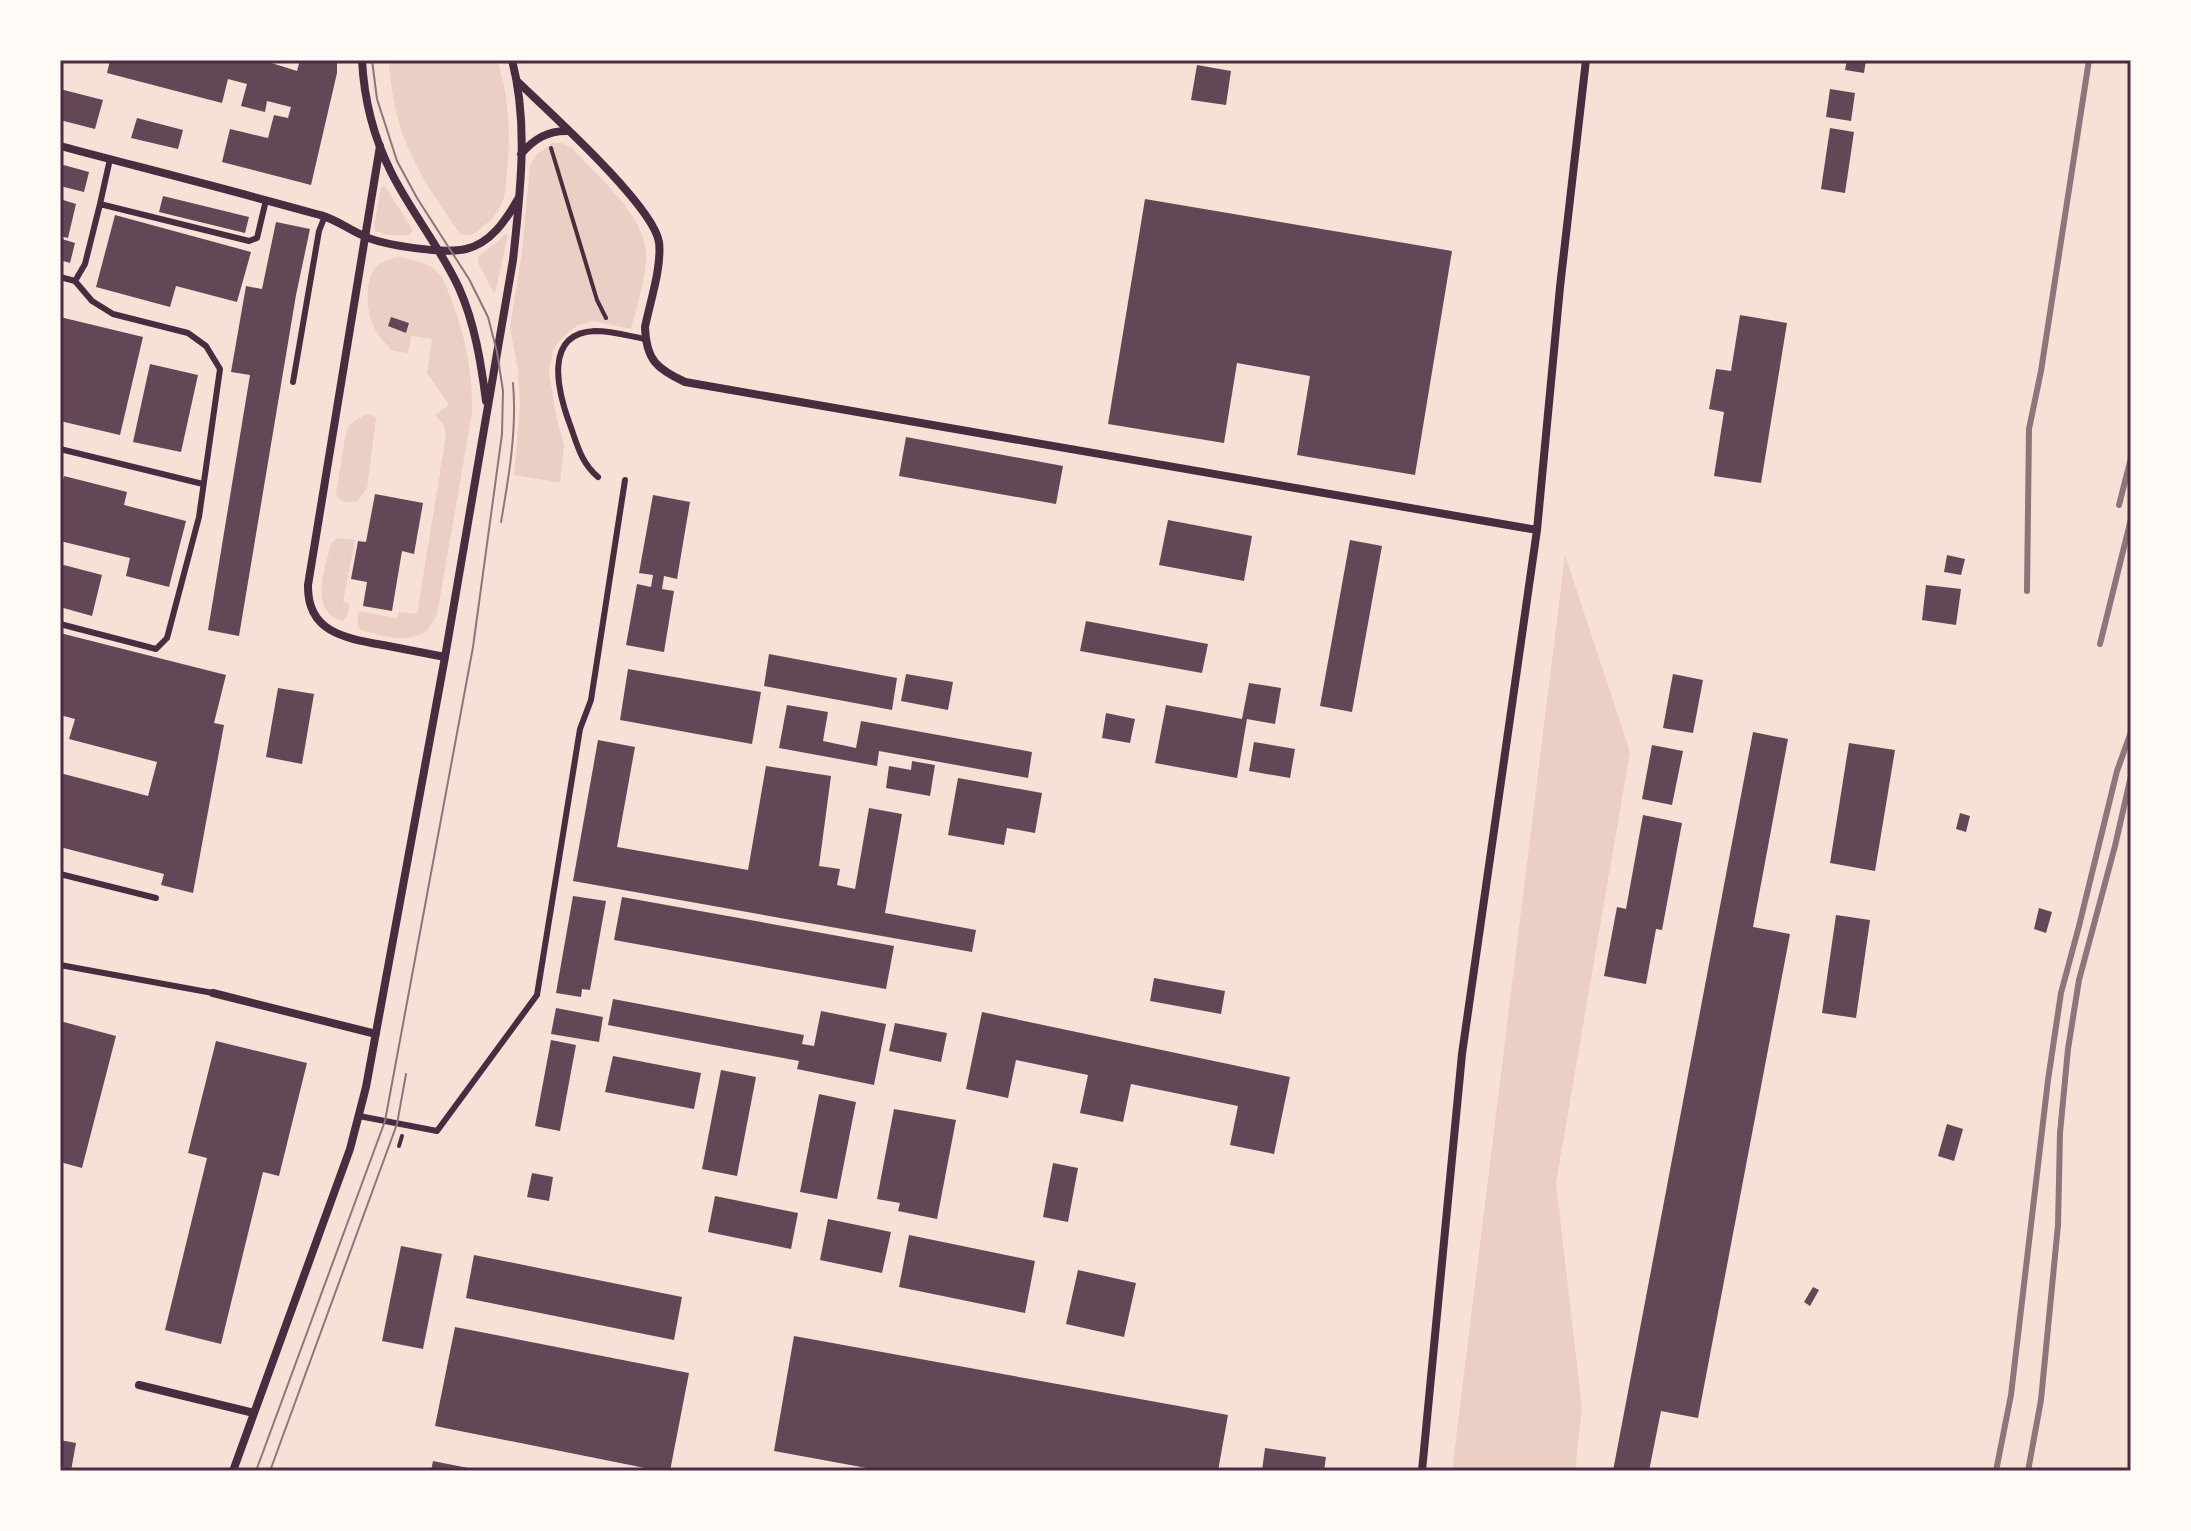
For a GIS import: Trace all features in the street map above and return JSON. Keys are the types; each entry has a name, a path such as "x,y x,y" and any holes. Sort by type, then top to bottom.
{"street":[{"path":"362,60 368,112 380,146 402,192 459,289 473,327 487,410"},
{"path":"233,1471 350,1149 376,1034 513,260 522,119 512,60"},
{"path":"1422,1471 1462,1054 1537,530 1586,60"},
{"path":"517,81 570,132 641,207 652,223 659,240 659,258 645,339 648,353 656,364 667,374 685,382 1537,530"},
{"path":"521,154 532,142 556,130 570,132"},
{"path":"60,146 325,216 375,240 438,250 464,249 487,239 507,219 519,198"},
{"path":"380,146 308,585 308,601 315,617 330,631 346,638 445,657"},
{"path":"213,993 376,1034"},
{"path":"139,1385 254,1413"}],"lane":[{"path":"75,281 85,264 110,159"},
{"path":"100,204 249,241 257,238 266,200"},
{"path":"293,382 319,231 325,216"},
{"path":"60,277 75,281 92,301 113,314 188,333 206,346 220,369 199,517 167,638 156,649 60,624"},
{"path":"598,477 584,463 561,399 558,365 563,350 570,340 595,331 645,339"},
{"path":"60,449 203,484"},
{"path":"359,1116 437,1131 537,995 580,729 591,700 625,480"},
{"path":"60,874 156,898"},
{"path":"60,965 213,993"}],"path":[{"path":"545,135 554,154 597,300 617,333"}],"shaded area":[{"path":"388,60 497,60 508,116 506,188 498,210 475,233 460,234 417,167 399,123"},
{"path":"552,143 562,143 572,148 620,200 640,230 646,261 631,329 594,321 578,325 553,350 549,373 564,445 560,483 514,475 520,406 518,371 510,327 522,252 530,166 535,156"},
{"path":"384,185 413,230 410,235 387,235 376,231 374,226"},
{"path":"506,234 495,293 478,263 478,257"},
{"path":"398,257 430,266 444,281 464,339 472,398 437,615 426,631 402,638 361,630 357,625 359,611 397,618 399,612 417,614 446,435 444,426 435,415 449,405 427,373 432,339 411,336 408,353 393,351 379,336 371,319 369,280 380,264"},
{"path":"366,414 376,419 367,489 357,501 345,501 336,494 346,432 350,424"},
{"path":"343,538 355,540 343,602 349,604 348,614 343,621 332,616 326,608 322,588 331,544"},
{"path":"1565,555 1630,752 1556,1183 1582,1408 1575,1471 1452,1471"}],"building":[{"path":"110,60 262,60 297,71 300,60 337,60 337,73 311,185 222,162 230,129 268,138 274,115 288,118 291,107 267,101 265,112 241,106 247,84 228,79 222,103 107,73"},
{"path":"1847,60 1866,60 1864,73 1845,70"},
{"path":"1197,65 1231,71 1226,105 1191,100"},
{"path":"60,89 103,100 95,129 60,120"},
{"path":"1830,89 1855,93 1851,121 1826,117"},
{"path":"137,118 183,130 178,149 131,138"},
{"path":"1830,128 1854,132 1845,193 1821,189"},
{"path":"60,164 89,172 84,192 60,186"},
{"path":"163,196 249,217 245,233 159,212"},
{"path":"60,199 76,204 68,238 60,236"},
{"path":"1145,199 1452,251 1415,475 1297,455 1310,376 1237,363 1224,443 1108,424"},
{"path":"115,215 251,252 237,302 176,286 170,307 96,287"},
{"path":"276,222 310,229 296,295 239,636 208,630 250,375 231,372 246,286 262,289"},
{"path":"62,239 75,243 70,263 60,260"},
{"path":"1740,315 1787,323 1761,483 1714,476 1724,412 1709,409 1716,369 1731,371"},
{"path":"60,317 143,337 120,435 60,421"},
{"path":"391,317 409,323 406,333 388,326"},
{"path":"150,364 198,375 181,452 133,442"},
{"path":"906,437 1063,466 1056,504 899,476"},
{"path":"64,476 127,492 124,505 186,521 169,587 126,576 130,558 60,541 60,492"},
{"path":"375,494 423,503 414,554 402,551 392,611 363,606 367,582 351,579 358,541 366,542"},
{"path":"653,495 690,502 677,579 664,576 662,589 674,591 664,652 626,645 637,584 651,587 653,575 639,573"},
{"path":"1168,520 1252,536 1244,581 1159,565"},
{"path":"1350,540 1382,546 1352,712 1320,706"},
{"path":"1947,555 1965,559 1961,575 1944,572"},
{"path":"60,564 102,575 92,616 60,607"},
{"path":"1926,585 1961,589 1956,625 1922,620"},
{"path":"1086,621 1208,644 1202,673 1080,651"},
{"path":"60,633 226,675 214,723 224,725 193,893 161,885 164,874 60,847 60,773 148,796 157,762 69,739 75,719 60,715"},
{"path":"769,654 897,678 892,710 764,686"},
{"path":"628,669 761,692 752,744 620,720"},
{"path":"906,674 953,682 948,710 901,701"},
{"path":"1673,674 1703,680 1693,733 1663,728"},
{"path":"1249,683 1281,688 1275,724 1247,719 1237,778 1155,763 1166,705 1242,719"},
{"path":"278,688 314,694 302,764 266,757"},
{"path":"787,705 828,712 823,741 856,748 861,721 1032,752 1028,778 879,751 877,766 779,748"},
{"path":"1106,713 1135,719 1130,743 1102,738"},
{"path":"1753,732 1788,739 1753,927 1790,934 1698,1418 1661,1411 1649,1471 1613,1471"},
{"path":"598,740 635,747 617,847 748,870 766,766 831,776 819,866 840,869 837,885 855,889 869,808 902,814 885,913 976,930 972,952 573,881"},
{"path":"1254,742 1295,749 1290,778 1249,771"},
{"path":"1849,743 1895,750 1875,871 1830,863"},
{"path":"1652,745 1683,751 1672,805 1642,799"},
{"path":"912,761 935,765 930,796 886,788 889,766 911,770"},
{"path":"958,778 1042,793 1035,833 1007,828 1004,845 948,835"},
{"path":"1960,813 1970,816 1966,832 1956,829"},
{"path":"1643,815 1682,823 1662,930 1656,929 1646,984 1604,976 1617,907 1626,909"},
{"path":"573,896 606,901 590,990 582,989 581,997 556,993"},
{"path":"622,897 894,946 886,989 614,940"},
{"path":"2039,908 2052,912 2046,933 2034,929"},
{"path":"1836,915 1870,920 1856,1018 1822,1013"},
{"path":"1154,978 1225,991 1221,1014 1150,1001"},
{"path":"613,999 804,1035 802,1044 814,1046 821,1011 886,1024 874,1085 797,1069 799,1061 608,1025"},
{"path":"556,1008 603,1017 599,1042 551,1034"},
{"path":"982,1012 1290,1077 1274,1154 1230,1145 1238,1106 1131,1084 1123,1122 1080,1113 1088,1075 1016,1060 1008,1098 966,1089"},
{"path":"60,1021 116,1036 82,1168 60,1162"},
{"path":"895,1023 947,1033 941,1062 889,1051"},
{"path":"551,1040 576,1045 560,1131 535,1126"},
{"path":"216,1041 307,1063 279,1176 263,1172 221,1344 165,1330 207,1158 188,1153"},
{"path":"613,1056 701,1073 694,1109 605,1092"},
{"path":"721,1070 756,1077 737,1176 702,1169"},
{"path":"819,1094 856,1102 837,1199 800,1192"},
{"path":"894,1109 956,1120 937,1219 898,1211 900,1203 877,1199"},
{"path":"1947,1124 1963,1129 1954,1161 1938,1156"},
{"path":"1053,1163 1078,1168 1068,1222 1043,1217"},
{"path":"532,1173 553,1177 549,1201 527,1197"},
{"path":"715,1196 798,1213 791,1249 708,1232"},
{"path":"828,1219 891,1232 882,1273 820,1260"},
{"path":"909,1235 1035,1261 1025,1313 899,1287"},
{"path":"401,1246 442,1254 423,1349 382,1341"},
{"path":"474,1255 682,1297 674,1340 466,1298"},
{"path":"1078,1270 1136,1283 1124,1337 1066,1324"},
{"path":"1813,1287 1819,1290 1810,1306 1804,1302"},
{"path":"455,1327 689,1373 670,1471 435,1426"},
{"path":"794,1336 1228,1415 1218,1471 883,1471 774,1451"},
{"path":"60,1440 76,1443 71,1471 60,1471"},
{"path":"1265,1448 1326,1457 1324,1471 1262,1471"},
{"path":"433,1461 478,1470 478,1471 431,1471"}],"tram line":[{"path":"256,1471 385,1121 473,647 502,434 503,391 488,317 469,279 397,161 377,99 372,60"},
{"path":"501,522 513,436 513,383"},
{"path":"270,1471 397,1124 406,1074"}],"railway":[{"path":"2027,591 2029,429 2041,371 2089,60"},
{"path":"2119,505 2131,458"},
{"path":"2100,644 2131,519"},
{"path":"1996,1471 2011,1395 2061,993 2117,771 2131,732"},
{"path":"2028,1471 2041,1400 2058,1225 2060,1133 2068,1049 2079,980 2131,776"}]}
